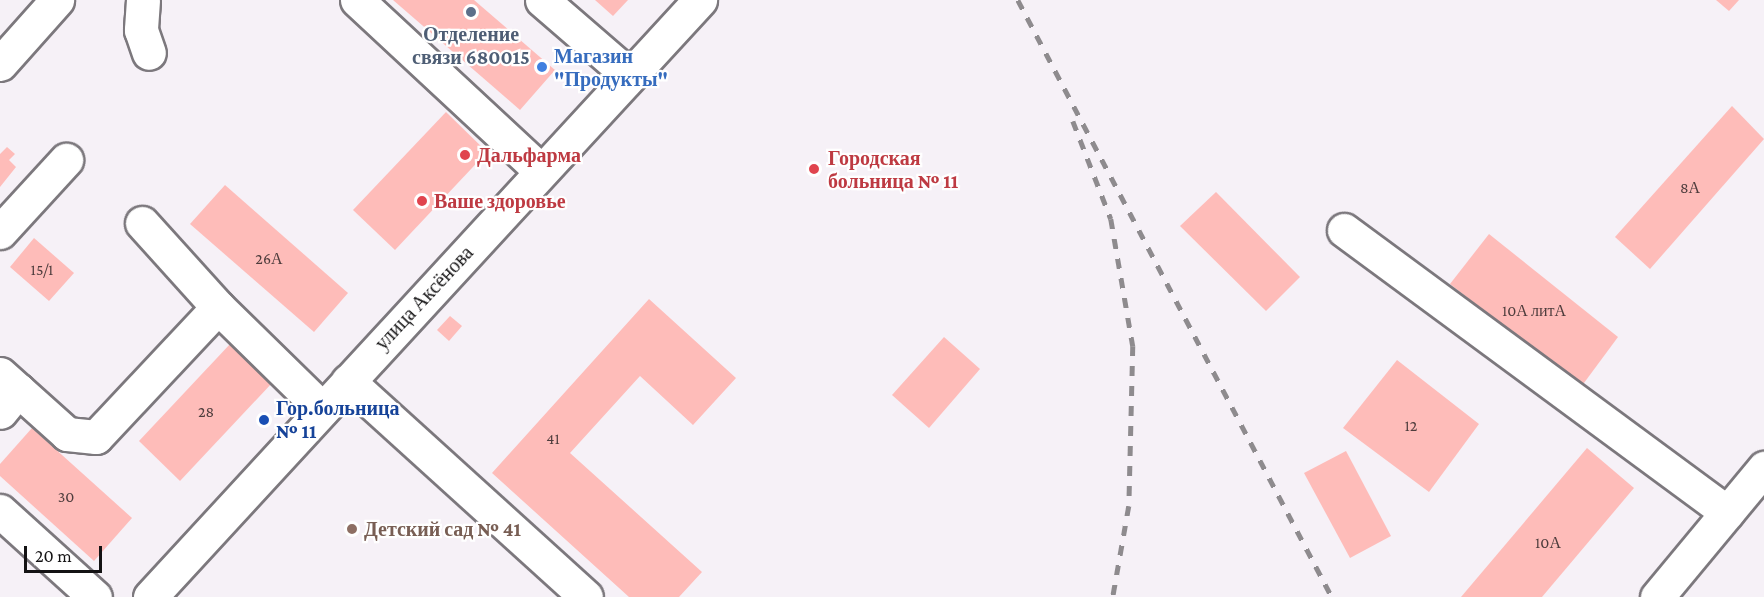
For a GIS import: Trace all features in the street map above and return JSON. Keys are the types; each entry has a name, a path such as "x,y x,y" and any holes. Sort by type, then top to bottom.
{"street":[{"path":"0,64 57,0"},
{"path":"143,0 141,30 149,53"},
{"path":"357,0 541,171"},
{"path":"542,0 629,75"},
{"name":"улица Аксёнова","path":"150,597 700,0"},
{"path":"0,232 66,160"},
{"path":"142,223 218,307 322,409"},
{"path":"1344,230 1727,512"},
{"path":"6,392 67,434 96,437 218,307"},
{"path":"348,381 586,597"},
{"path":"1657,597 1764,468"},
{"path":"0,511 95,597"}],"building":[{"path":"393,0 474,0 555,70 520,110"},
{"path":"595,0 628,0 613,16"},
{"path":"1716,0 1739,0 1729,11"},
{"path":"1732,106 1764,139 1650,269 1615,237"},
{"path":"446,112 487,152 395,250 353,210"},
{"path":"7,147 15,154 9,160 16,167 0,187 0,154"},
{"path":"225,185 348,293 314,332 190,224"},
{"path":"1216,192 1300,277 1266,311 1180,226"},
{"path":"1489,234 1618,337 1581,387 1450,284"},
{"path":"34,238 74,273 49,301 10,267"},
{"path":"649,299 736,378 693,425 640,376 570,453 702,572 679,597 629,597 492,473"},
{"path":"450,316 462,326 449,341 437,330"},
{"path":"944,337 980,369 929,428 892,395"},
{"path":"231,343 273,382 180,481 139,441"},
{"path":"1397,360 1479,424 1429,492 1343,428"},
{"path":"32,428 132,518 94,561 0,476 0,464"},
{"path":"1587,448 1634,488 1542,597 1461,597"},
{"path":"1346,451 1391,536 1350,558 1304,473"}],"railway":[{"path":"1018,0 1332,597"},
{"path":"1073,121 1111,219 1133,346 1129,506 1113,597"}],"place":[{"name":"Отделение связи 680015","path":"471,12"},
{"name":"Магазин \"Продукты\"","path":"542,67"},
{"name":"Дальфарма","path":"465,155"},
{"name":"Городская больница № 11","path":"814,169"},
{"name":"Ваше здоровье","path":"422,201"},
{"name":"Гор.больница № 11","path":"264,420"},
{"name":"Детский сад № 41","path":"352,529"}]}
